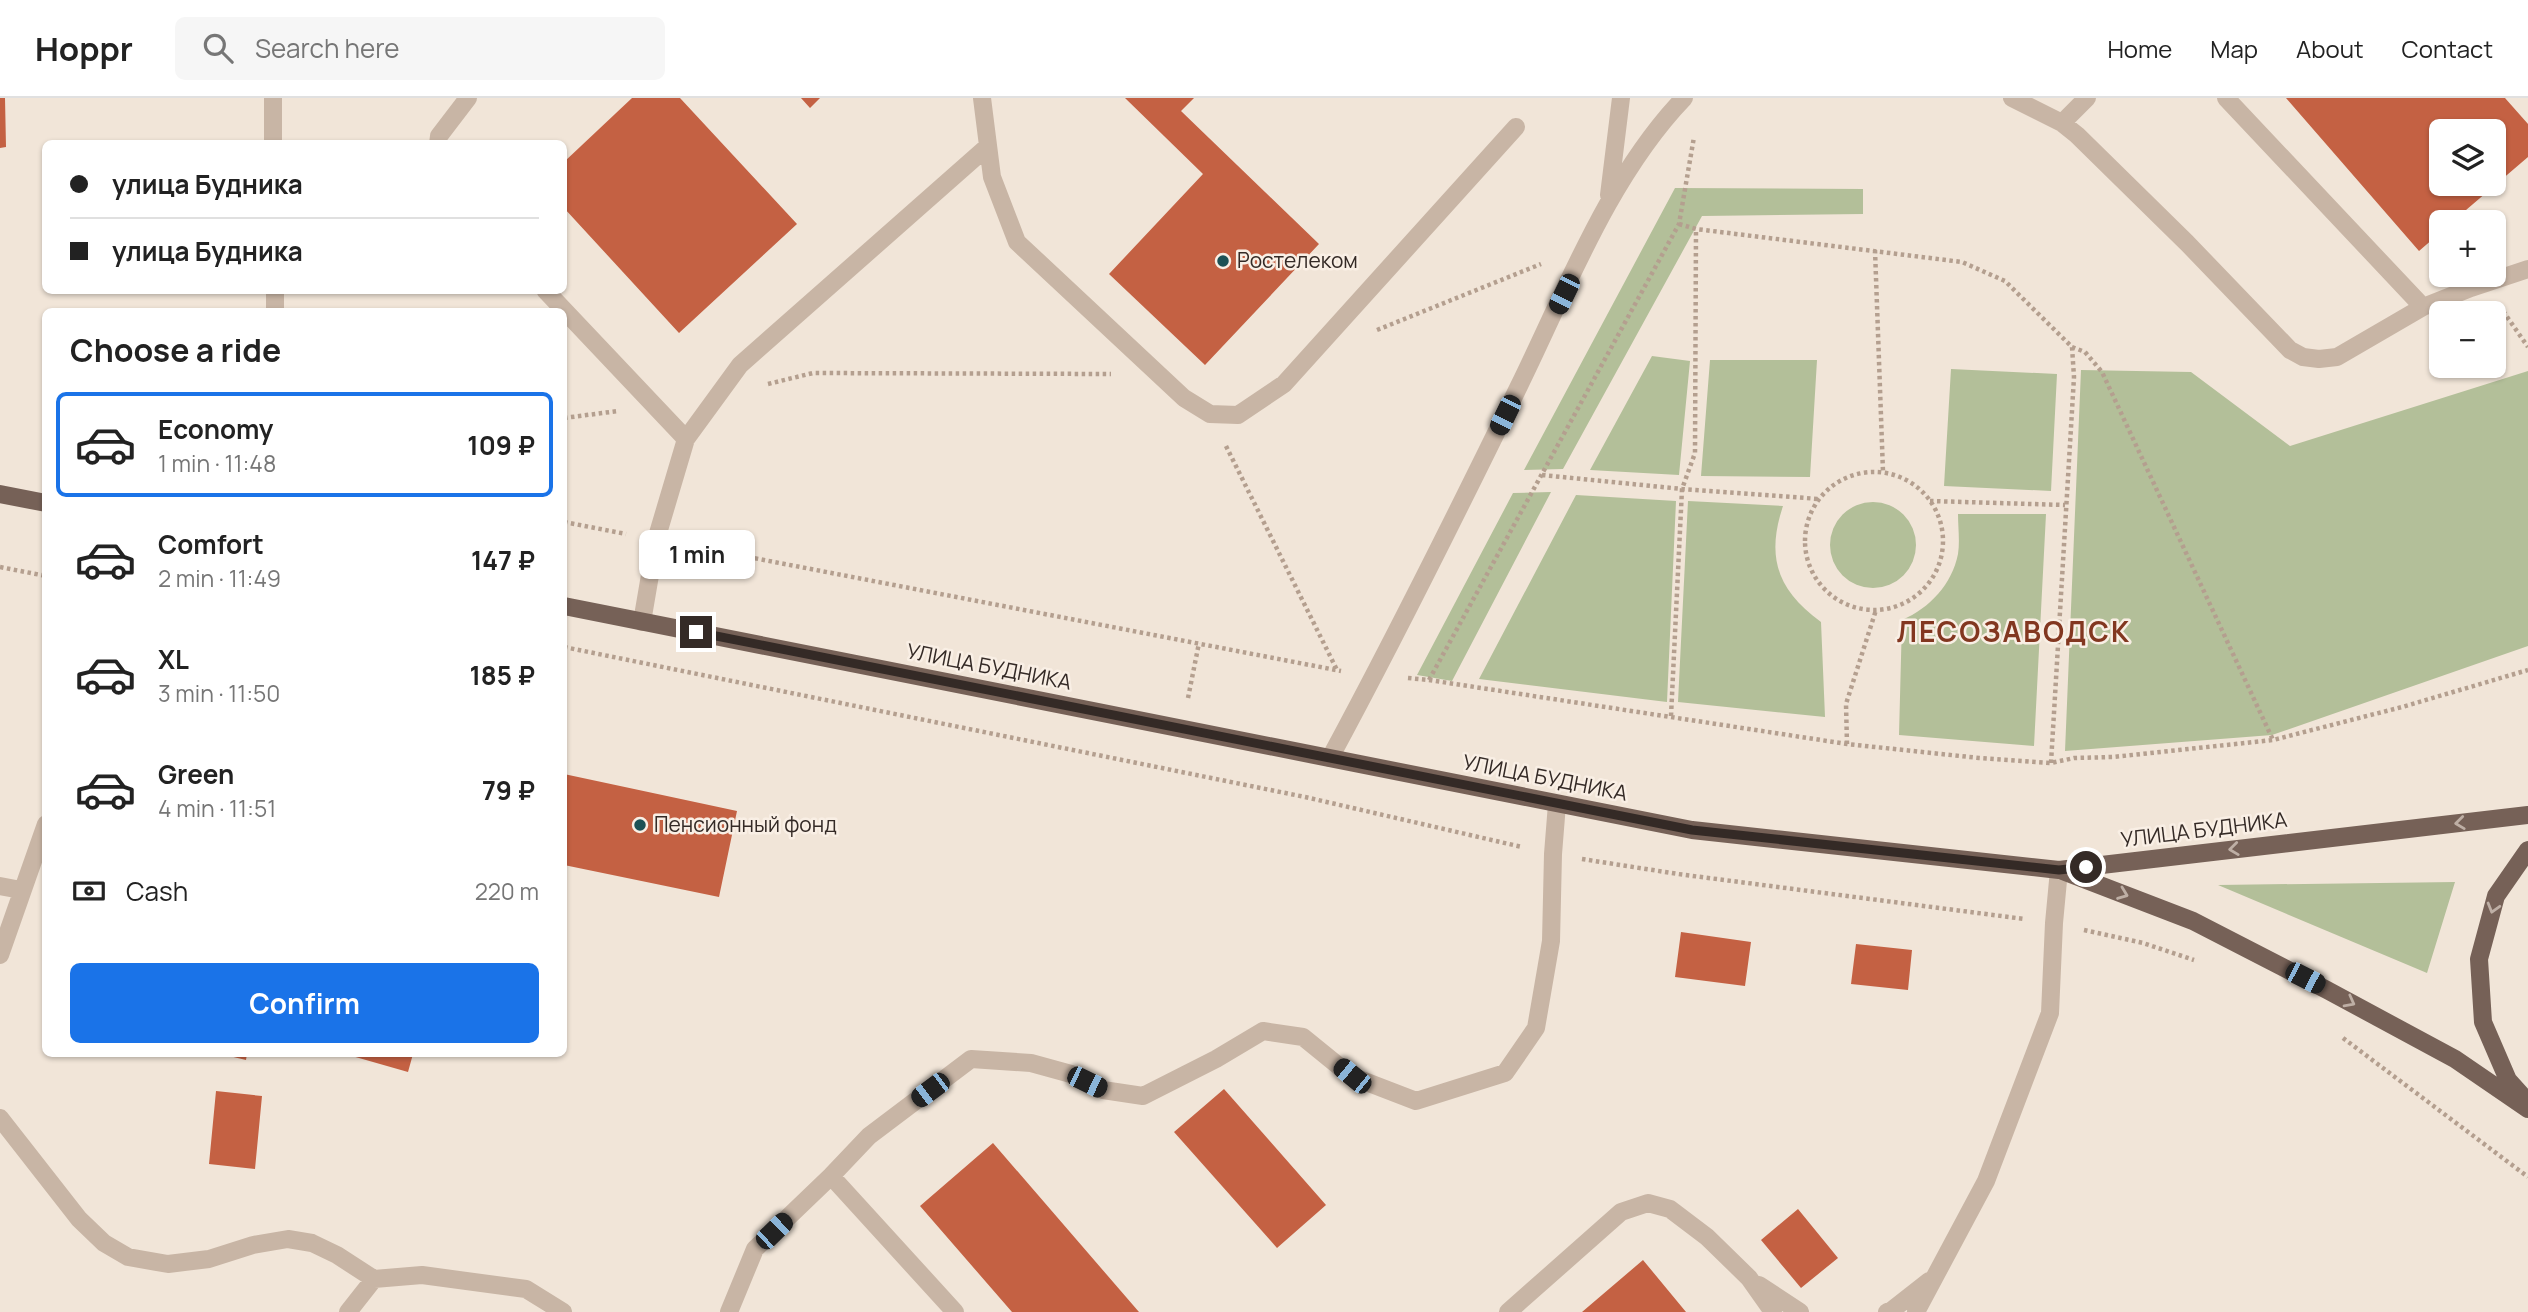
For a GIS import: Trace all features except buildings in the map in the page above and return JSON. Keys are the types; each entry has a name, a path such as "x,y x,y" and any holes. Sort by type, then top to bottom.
{"main road":[{"path":"0,494 42,502"},
{"name":"УЛИЦА БУДНИКА","path":"567,607 1692,830 2059,870 2528,815"},
{"path":"2528,850 2496,896 2479,958 2483,1022 2508,1080 2528,1102"},
{"path":"2059,870 2193,922 2327,990 2455,1059 2528,1109"}],"lane":[{"path":"273,98 273,140"},
{"path":"438,140 468,98"},
{"path":"982,98 992,177 1017,242 1184,398 1210,414 1238,415 1284,384 1516,127"},
{"path":"1608,202 1621,98"},
{"path":"1330,758 1470,488 1608,202 1638,154 1684,98"},
{"path":"2012,98 2062,123 2187,243 2290,350 2303,357 2337,357 2423,307 2476,287"},
{"path":"2062,123 2087,98"},
{"path":"2226,98 2423,307"},
{"path":"642,622 656,540 685,439 740,365 988,147"},
{"path":"2506,276 2528,269"},
{"path":"549,294 562,308"},
{"path":"567,313 685,439"},
{"path":"729,1312 755,1249 869,1136 971,1059 1031,1063 1071,1074 1103,1090 1143,1096 1216,1059 1263,1031 1303,1037 1352,1076 1416,1101 1505,1073 1536,1028 1551,941 1557,804"},
{"path":"0,955 42,835"},
{"path":"1916,1312 1986,1181 2050,1013 2059,870"},
{"path":"0,886 21,890"},
{"path":"0,1118 79,1219 104,1243 128,1257 168,1264 209,1259 253,1245 288,1239 312,1243 337,1255 374,1279 422,1275 526,1289 564,1312"},
{"path":"831,1176 955,1312"},
{"path":"1508,1312 1620,1212 1648,1203 1670,1209 1707,1237 1749,1278 1773,1312"},
{"path":"1887,1312 1935,1277"},
{"path":"1749,1278 1800,1312"},
{"path":"348,1312 374,1279"}],"path":[{"path":"1429,680 1679,224 1694,136"},
{"path":"1679,224 1696,229 1962,262 2005,281 2072,347 2085,352 2102,372 2273,740"},
{"path":"1671,716 1682,489 1695,453 1696,229"},
{"path":"1372,332 1587,246"},
{"path":"1875,250 1883,472"},
{"path":"2486,287 2528,348"},
{"path":"2051,763 2074,377 2072,347"},
{"path":"717,397 813,373 1159,374"},
{"path":"567,418 654,406"},
{"path":"1210,414 1337,670"},
{"path":"1883,472 1906,479 1925,493 1938,513 1944,536 1941,561 1931,580 1917,596 1898,607 1876,610 1854,608 1835,598 1819,584 1808,565 1804,543 1808,519 1819,499 1837,482 1859,473 1883,472"},
{"path":"1542,475 1819,499"},
{"path":"1930,501 2065,505"},
{"path":"567,523 1337,670 1429,680 1847,744 1979,758 2051,763 2074,758 2113,757 2273,740 2402,707 2528,670"},
{"path":"0,567 42,575"},
{"path":"1847,744 1846,704 1876,610"},
{"path":"567,649 1305,797 1553,854 1678,874 2054,923 2143,943 2206,964"},
{"path":"2342,1036 2528,1177"}],"green space":[{"path":"1675,188 1863,189 1863,214 1702,216 1563,469 1524,470"},
{"path":"1652,356 1690,361 1679,475 1590,470"},
{"path":"1710,360 1817,360 1810,477 1701,476"},
{"path":"1951,369 2057,374 2051,491 1944,486"},
{"path":"2081,370 2191,372 2290,446 2528,371 2528,646 2272,735 2065,751"},
{"path":"1551,492 1452,681 1417,675 1513,493"},
{"path":"1576,495 1676,501 1667,702 1479,679"},
{"path":"1688,501 1783,506 1778,524 1776,557 1785,585 1794,598 1821,622 1825,717 1678,702"},
{"path":"1873,502 1897,509 1909,521 1916,545 1909,569 1897,581 1873,588 1849,581 1837,569 1830,545 1837,521 1849,509"},
{"path":"1958,514 2046,514 2034,746 1899,735 1902,620 1930,602 1951,575 1958,554"},
{"path":"2455,882 2427,973 2218,885"}],"place":[{"name":"Ростелеком","path":"1223,261"},
{"name":"Пенсионный фонд","path":"640,825"}],"district":[{"name":"ЛЕСОЗАВОДСК","path":"2014,632"}],"route":[{"path":"696,632 1692,830 2059,870 2086,867"}]}
